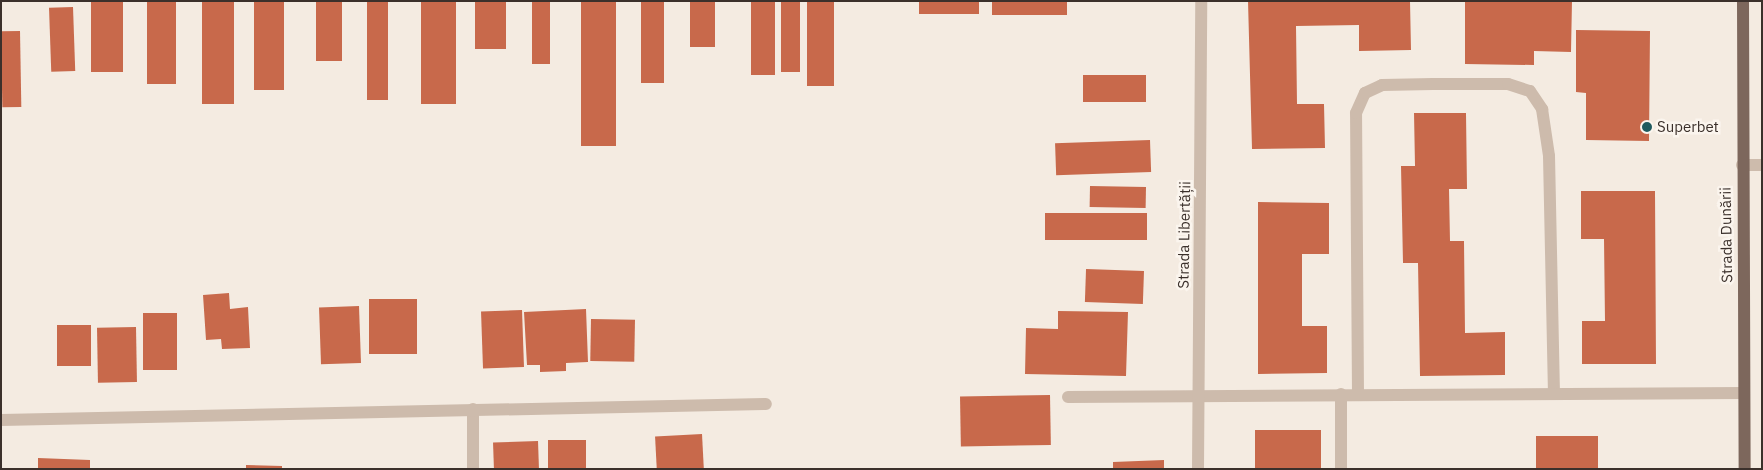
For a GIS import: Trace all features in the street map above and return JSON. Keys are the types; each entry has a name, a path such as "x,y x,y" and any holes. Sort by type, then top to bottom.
{"main road":[{"name":"Strada Dunării","path":"1743,1 1742,166 1745,469"}],"street":[{"name":"Strada Libertății","path":"1198,469 1201,1"},
{"path":"1358,394 1356,113 1365,94 1382,86 1508,84 1530,91 1542,109 1548,149 1554,394"},
{"path":"1742,166 1762,165"},
{"path":"1068,397 1744,393"},
{"path":"1341,394 1341,469"},
{"path":"1,420 766,404"},
{"path":"473,409 473,469"}],"building":[{"path":"91,1 123,1 123,72 91,72"},
{"path":"202,1 234,1 234,104 202,104"},
{"path":"254,1 284,1 284,90 254,90"},
{"path":"316,1 342,1 342,61 316,61"},
{"path":"367,1 388,1 388,100 367,100"},
{"path":"421,1 456,1 456,104 421,104"},
{"path":"475,1 506,1 506,49 475,49"},
{"path":"532,1 550,1 550,64 532,64"},
{"path":"581,1 616,1 616,146 581,146"},
{"path":"641,1 664,1 664,83 641,83"},
{"path":"690,1 715,1 715,47 690,47"},
{"path":"781,1 800,1 800,72 781,72"},
{"path":"807,1 834,1 834,86 807,86"},
{"path":"919,1 979,1 979,14 919,14"},
{"path":"992,1 1067,1 1067,15 992,15"},
{"path":"1248,1 1410,1 1411,50 1359,51 1359,25 1296,26 1297,104 1324,104 1325,148 1252,149"},
{"path":"1465,1 1572,1 1571,52 1534,51 1534,65 1465,64"},
{"path":"147,2 176,2 176,84 147,84"},
{"path":"751,2 775,2 775,75 751,75"},
{"path":"73,7 75,71 51,72 49,8"},
{"path":"1576,30 1650,31 1649,141 1586,140 1586,93 1576,92"},
{"path":"1,31 20,31 21,107 2,107"},
{"path":"1083,75 1146,75 1146,102 1083,102"},
{"path":"1414,113 1466,113 1467,189 1449,189 1450,241 1464,241 1465,333 1505,332 1505,375 1420,376 1418,263 1403,263 1401,166 1415,166"},
{"path":"1150,140 1151,172 1056,175 1055,143"},
{"path":"1090,186 1146,187 1146,208 1090,207"},
{"path":"1581,191 1655,191 1656,364 1582,364 1582,321 1605,321 1604,239 1581,239"},
{"path":"1258,202 1329,203 1329,254 1302,254 1302,326 1327,326 1327,373 1258,374"},
{"path":"1045,213 1147,213 1147,240 1045,240"},
{"path":"1086,269 1144,271 1143,304 1085,302"},
{"path":"229,293 230,309 248,307 250,348 222,349 221,339 206,340 203,295"},
{"path":"369,299 417,299 417,354 369,354"},
{"path":"359,306 361,363 321,364 319,307"},
{"path":"586,309 588,362 566,363 566,371 540,372 540,365 527,365 524,312"},
{"path":"522,310 524,367 483,368 481,311"},
{"path":"1058,311 1128,312 1126,376 1025,374 1026,328 1058,329"},
{"path":"143,313 177,313 177,370 143,370"},
{"path":"591,319 635,320 634,362 590,361"},
{"path":"57,325 91,325 91,366 57,366"},
{"path":"136,327 137,382 98,383 97,328"},
{"path":"1050,395 1051,445 961,447 960,397"},
{"path":"1255,430 1321,430 1321,469 1255,469"},
{"path":"702,434 704,469 657,469 655,436"},
{"path":"1536,436 1598,436 1598,469 1536,469"},
{"path":"548,440 586,440 586,469 548,469"},
{"path":"538,441 539,469 494,469 493,443"},
{"path":"38,458 90,460 90,469 38,469"},
{"path":"1164,460 1164,469 1113,469 1113,462"},
{"path":"246,465 282,466 282,469 246,469"}],"place":[{"name":"Superbet","path":"1647,127"}]}
